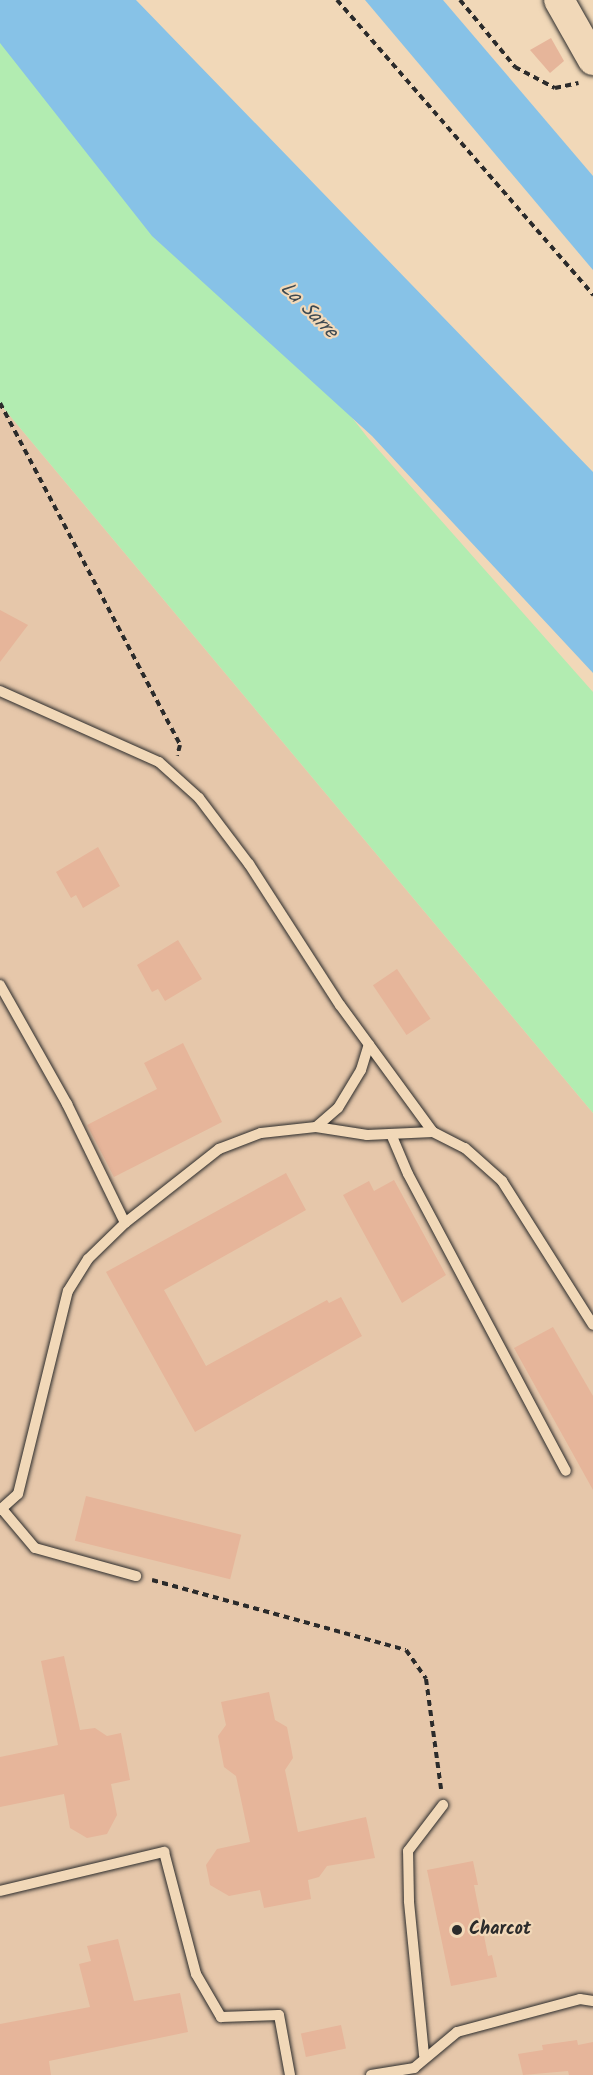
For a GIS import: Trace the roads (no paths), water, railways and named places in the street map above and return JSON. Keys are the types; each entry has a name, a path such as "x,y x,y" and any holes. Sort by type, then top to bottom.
{"street":[{"path":"559,0 588,71"}],"lane":[{"path":"0,691 159,762 200,798 249,864 369,1044 433,1132 465,1148 502,1181 593,1325"},
{"path":"0,985 67,1104 125,1223"},
{"path":"316,1127 338,1108 361,1070 369,1044"},
{"path":"136,1576 34,1548 1,1510 18,1494 29,1464 68,1291 88,1259 125,1223 219,1149 261,1133 316,1127 367,1135 433,1132"},
{"path":"391,1134 408,1174 566,1471"},
{"path":"371,2075 417,2071 424,2055 408,1901 408,1851 443,1805"},
{"path":"0,1891 164,1852 196,1974 221,2017 279,2015 290,2075"},
{"path":"424,2055 458,2032 580,1999 593,2001"}],"water":[{"name":"La Sarre","path":"0,0 136,0 593,472 593,673 372,436 152,236 0,43"},
{"path":"365,0 443,0 593,176 593,270"}],"place":[{"name":"Charcot","path":"457,1930"}]}
